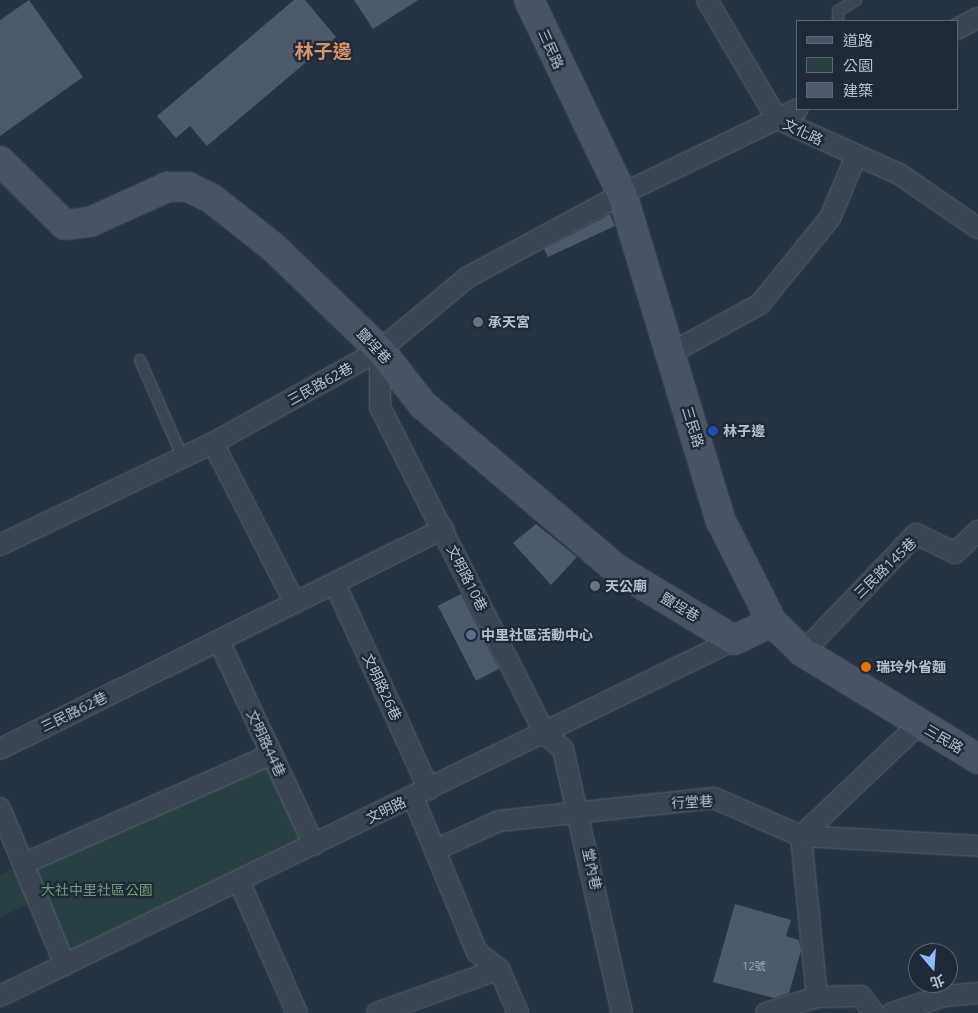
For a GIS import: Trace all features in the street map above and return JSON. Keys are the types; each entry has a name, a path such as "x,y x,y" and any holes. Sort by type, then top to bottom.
{"street":[{"name":"三民路","path":"529,0 622,194 721,521 772,622 803,652 978,759"},
{"path":"708,0 776,119 796,110"},
{"path":"958,28 978,18"},
{"name":"文化路","path":"622,194 776,119 899,174 978,228"},
{"path":"671,353 760,304 830,218 856,156"},
{"name":"鹽埕巷","path":"0,161 65,225 90,222 167,186 188,187 211,198 273,247 380,350 424,404 608,562 734,640"},
{"name":"三民路62巷","path":"0,545 214,443 380,350 468,277 622,194"},
{"name":"文明路10巷","path":"380,350 380,408 443,529 545,734"},
{"path":"214,443 295,603"},
{"name":"三民路62巷","path":"0,749 443,529"},
{"name":"三民路145巷","path":"803,652 916,534 955,553 978,531"},
{"name":"文明路26巷","path":"335,584 421,793 435,850 477,952 499,968"},
{"name":"文明路","path":"0,996 545,734 772,622"},
{"name":"文明路44巷","path":"219,641 314,845"},
{"path":"817,997 801,836 919,724"},
{"name":"堂內巷","path":"545,734 563,749 580,813 622,1013"},
{"path":"23,864 272,754"},
{"name":"行堂巷","path":"435,850 499,821 714,798 801,836 978,846"},
{"path":"0,808 65,965"},
{"path":"239,881 297,1013"},
{"path":"377,1013 499,968 518,1013"},
{"path":"892,1013 944,996 978,993"},
{"path":"766,1013 817,997 862,996 874,1013"}],"lane":[{"path":"838,20 838,11 856,0"},
{"path":"140,360 183,458"}],"green space":[{"name":"大社中里社區公園","path":"272,754 314,845 65,965 38,900 0,917 0,875"}],"building":[{"path":"29,0 83,77 0,136 0,20"},
{"path":"294,0 305,0 336,37 207,146 190,126 176,138 157,116"},
{"path":"354,0 418,0 373,29"},
{"path":"610,214 615,226 548,257 544,249"},
{"path":"536,524 577,557 551,585 513,543"},
{"name":"中里社區活動中心","path":"461,594 499,669 476,681 438,606"},
{"path":"735,904 791,920 786,936 799,940 801,951 789,993 774,998 713,982"}],"place":[{"name":"承天宮","path":"478,322"},
{"name":"林子邊","path":"713,431"},
{"name":"天公廟","path":"595,586"},
{"name":"中里社區活動中心","path":"471,635"},
{"name":"瑞玲外省麵","path":"866,667"}],"district":[{"name":"林子邊","path":"323,52"}]}
